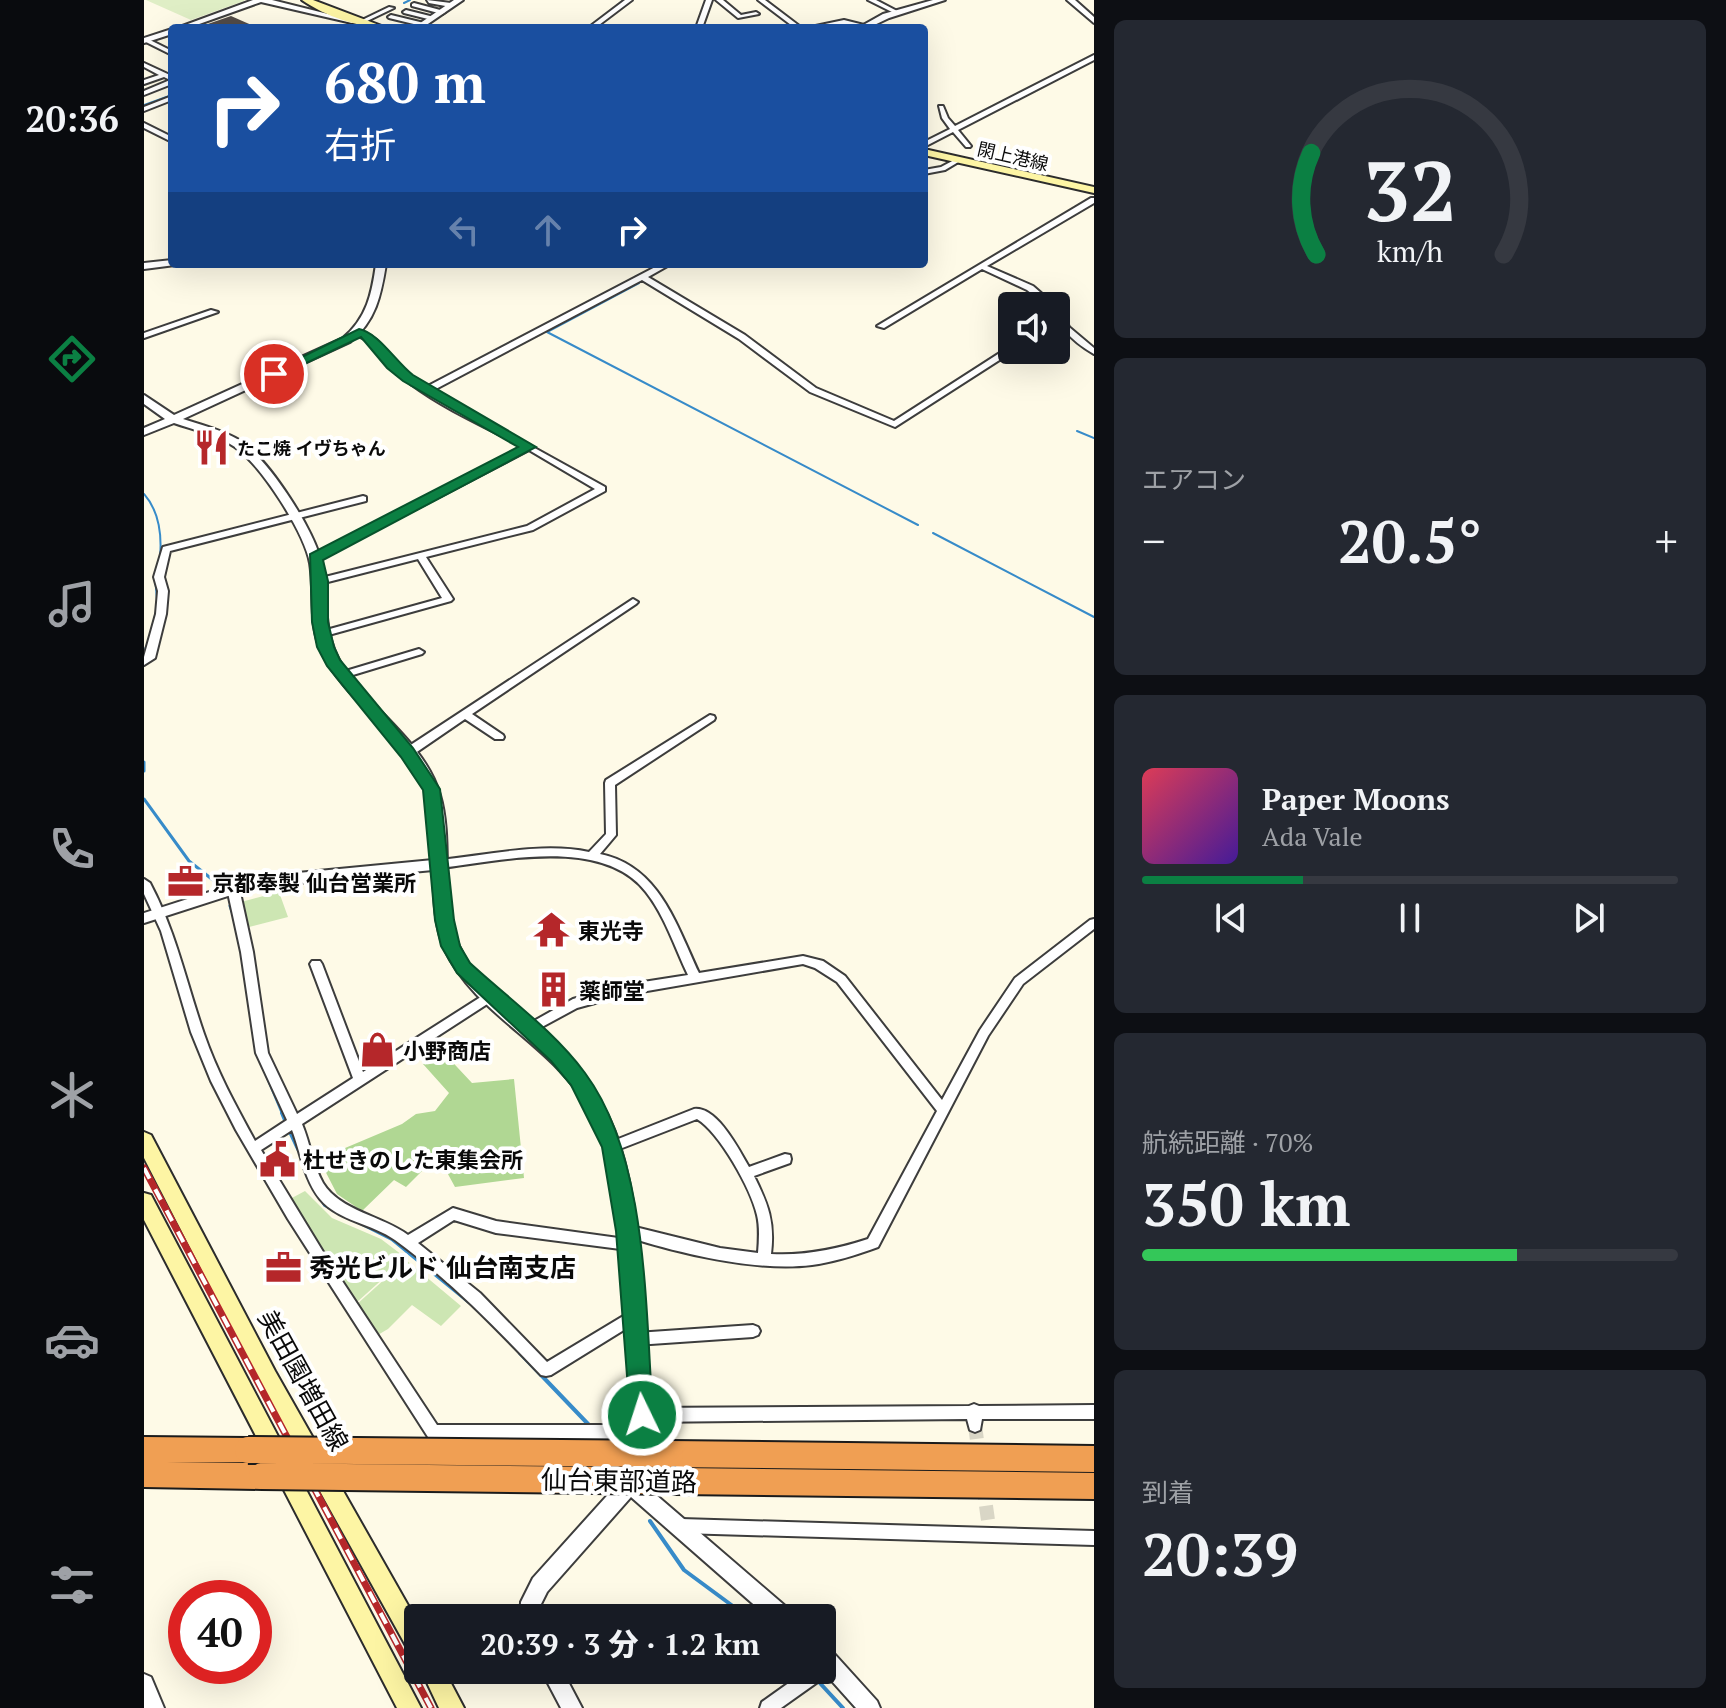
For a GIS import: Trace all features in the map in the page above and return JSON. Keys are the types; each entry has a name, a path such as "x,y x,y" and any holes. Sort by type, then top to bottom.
{"highway":[{"name":"仙台東部道路","path":"144,1449 1094,1459"},
{"name":"仙台東部道路","path":"144,1474 1094,1486"}],"main road":[{"path":"306,0 366,24"},
{"name":"閖上港線","path":"928,153 1094,190"},
{"name":"美田園増田線","path":"144,1140 268,1378 404,1620"},
{"path":"144,1201 409,1708"},
{"path":"439,1684 452,1708"}],"street":[{"path":"192,24 261,0 366,24 391,8"},
{"path":"596,24 629,0"},
{"path":"700,24 709,0"},
{"path":"719,0 740,17 756,14"},
{"path":"761,0 794,24"},
{"path":"871,0 896,12"},
{"path":"870,24 896,12 940,0"},
{"path":"1071,0 1094,21"},
{"path":"429,1 455,3"},
{"path":"422,24 455,3"},
{"path":"414,5 442,12"},
{"path":"318,13 331,11"},
{"path":"406,12 432,18"},
{"path":"391,17 413,24"},
{"path":"145,41 168,32"},
{"path":"145,41 168,51"},
{"path":"928,143 1094,57"},
{"path":"144,65 168,78"},
{"path":"144,82 164,75"},
{"path":"144,93 168,82"},
{"path":"144,109 168,100"},
{"path":"941,107 968,146"},
{"path":"144,125 168,138"},
{"path":"928,171 943,169 958,160"},
{"path":"881,326 1094,200"},
{"path":"144,266 168,263"},
{"path":"983,267 1034,292"},
{"path":"144,432 359,333 370,313 380,268"},
{"path":"427,390 659,268"},
{"path":"642,277 742,337 813,390 895,424 998,358"},
{"path":"144,336 214,312"},
{"path":"1070,331 1094,352"},
{"path":"320,581 530,528 602,489 427,390 392,365 370,337 359,333"},
{"path":"144,398 158,412 216,432 243,447 295,517 315,558 320,581 322,634 329,655 407,753 431,789 444,920 451,946 464,968 578,1079 597,1111 612,1147 628,1238 644,1459 630,1484 540,1585 531,1604"},
{"path":"315,558 529,447"},
{"path":"144,662 150,658 161,614 163,591 159,577 166,549 363,499"},
{"path":"322,634 448,599 421,557"},
{"path":"407,753 633,602"},
{"path":"343,675 419,652"},
{"path":"465,714 499,737"},
{"path":"593,854 611,835 610,783 710,718"},
{"path":"144,918 233,888 297,876 569,852 593,854 631,869 649,887 695,977"},
{"path":"144,883 162,911 193,1018 215,1079 274,1184 433,1432 644,1432"},
{"path":"233,888 251,976 262,1053 300,1134 316,1183 327,1198 347,1211 390,1229 408,1242 475,1297 546,1370 635,1316"},
{"path":"408,1242 453,1214 496,1227 628,1238 763,1261 798,1262 832,1258 873,1243 984,1033 1019,981 1094,923"},
{"path":"529,1029 573,1004 624,990 794,960 826,968 841,979 944,1111"},
{"path":"316,964 359,1078"},
{"path":"254,1148 491,996"},
{"path":"612,1147 698,1113 708,1116 719,1129 763,1211 767,1237 763,1261"},
{"path":"745,1174 785,1159"},
{"path":"636,1339 753,1331"},
{"path":"642,1415 975,1418 1094,1412"},
{"path":"630,1484 768,1604"},
{"path":"680,1526 989,1527 1094,1538"},
{"path":"836,1677 870,1708"},
{"path":"144,1684 154,1708"},
{"path":"559,1684 572,1708"},
{"path":"768,1708 801,1684"}],"green space":[{"path":"146,0 244,0 244,1 191,20"},
{"path":"279,892 288,917 249,927 241,902"},
{"path":"443,1052 472,1083 514,1079 524,1178 455,1187 443,1165 426,1167 406,1187 394,1180 362,1211 337,1194 319,1159 402,1124 416,1114 435,1111 449,1093 423,1064"},
{"path":"305,1191 332,1218 381,1239 406,1258 356,1303 290,1199"},
{"path":"406,1260 461,1306 441,1326 412,1305 388,1329 376,1336 356,1305"}],"building":[{"path":"231,16 249,24 208,24"}],"waterway":[{"path":"404,3 410,0"},
{"path":"144,105 168,96"},
{"path":"635,277 653,268"},
{"path":"639,283 547,332 918,525"},
{"path":"1077,431 1094,438"},
{"path":"144,494 154,508 159,524 160,558"},
{"path":"933,533 1094,617"},
{"path":"155,576 157,600"},
{"path":"146,650 157,608"},
{"path":"145,654 146,648"},
{"path":"144,762 144,771"},
{"path":"144,799 189,861 213,880"},
{"path":"230,906 234,917"},
{"path":"258,1055 283,1115"},
{"path":"282,1113 285,1120"},
{"path":"291,1134 298,1149"},
{"path":"301,1156 309,1179 325,1205 392,1239 469,1302"},
{"path":"520,1353 589,1425"},
{"path":"650,1521 684,1570 730,1604"},
{"path":"821,1684 843,1708"}],"tunnel":[{"path":"975,1425 979,1456"},
{"path":"983,1485 988,1520"}],"railway":[{"path":"144,1168 431,1708"}],"place":[{"name":"たこ焼 イヴちゃん","path":"211,448"},
{"name":"京都奉製 仙台営業所","path":"186,882"},
{"name":"東光寺","path":"552,930"},
{"name":"薬師堂","path":"553,990"},
{"name":"小野商店","path":"377,1050"},
{"name":"杜せきのした東集会所","path":"277,1159"},
{"name":"秀光ビルド 仙台南支店","path":"283,1267"}],"route":[{"path":"274,374 359,333 365,334 378,351 408,378 529,447 315,558 320,581 320,622 333,662 407,753 431,789 444,920 451,946 464,968 558,1056 578,1079 597,1111 612,1147 627,1231 642,1415"}]}
